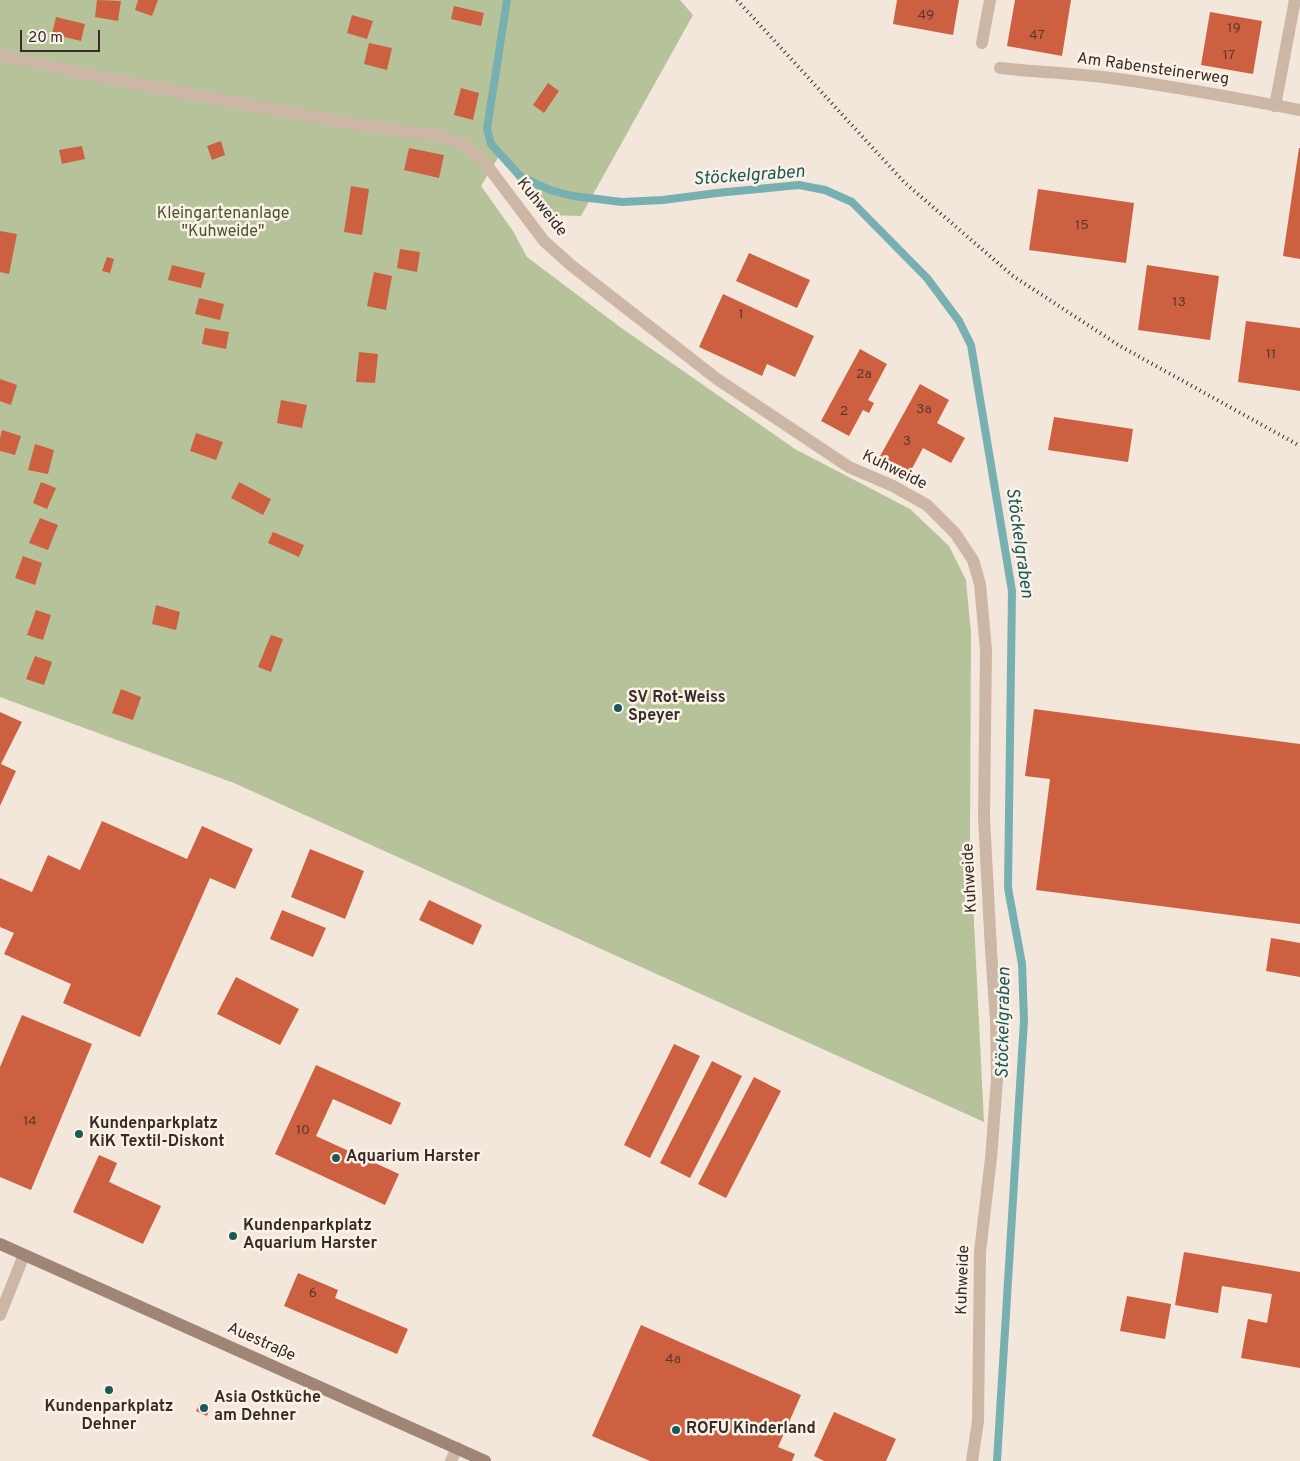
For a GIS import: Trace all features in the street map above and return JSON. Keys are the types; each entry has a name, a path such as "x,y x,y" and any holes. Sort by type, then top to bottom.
{"street":[{"path":"982,43 990,0"},
{"path":"1276,106 1295,0"},
{"name":"Kuhweide","path":"0,55 88,74 318,118 440,136 464,144 486,164 544,242 572,266 717,379 849,467 893,486 927,505 955,533 973,560 980,584 986,650 984,818 996,1021 997,1080 991,1158 980,1252 978,1421 972,1461"},
{"name":"Am Rabensteinerweg","path":"1000,68 1102,77 1300,110"},
{"name":"Auestraße","path":"0,1244 485,1461"},
{"path":"0,1315 24,1254"},
{"path":"450,1461 457,1448"}],"green space":[{"name":"Kleingartenanlage \"Kuhweide\"","path":"0,0 680,0 693,15 581,216 544,215 499,156 481,186 513,231 527,257 620,327 795,449 910,509 949,546 966,580 971,633 970,842 984,1122 234,783 0,697"}],"building":[{"path":"97,0 121,1 118,21 95,17"},
{"path":"138,0 158,0 152,16 135,10"},
{"path":"897,0 959,0 953,35 893,24"},
{"path":"1015,0 1071,0 1062,56 1007,46"},
{"path":"454,6 484,13 481,26 451,19"},
{"path":"1210,12 1262,21 1253,74 1201,65"},
{"path":"352,15 373,21 367,39 347,33"},
{"path":"56,17 85,24 81,41 52,34"},
{"path":"369,43 392,48 387,70 364,64"},
{"path":"548,83 559,91 544,113 533,105"},
{"path":"461,88 479,93 473,120 454,115"},
{"path":"221,141 225,155 212,160 207,146"},
{"path":"82,146 85,159 62,164 59,150"},
{"path":"409,148 444,155 439,178 404,170"},
{"path":"1300,148 1300,259 1283,256"},
{"path":"351,186 369,189 362,235 344,232"},
{"path":"1038,189 1134,203 1126,263 1029,250"},
{"path":"0,231 17,234 9,274 0,272"},
{"path":"400,249 420,252 417,272 397,268"},
{"path":"749,253 810,280 797,308 736,281"},
{"path":"107,257 114,259 110,273 102,271"},
{"path":"172,265 205,273 201,288 168,280"},
{"path":"1147,265 1219,276 1210,340 1138,330"},
{"path":"374,272 392,276 386,310 367,306"},
{"path":"723,294 814,336 795,377 767,364 762,376 699,347"},
{"path":"199,298 224,304 220,320 195,314"},
{"path":"1246,321 1300,328 1300,391 1238,382"},
{"path":"205,328 229,332 226,349 202,344"},
{"path":"860,349 887,364 868,400 874,403 869,413 863,410 849,436 821,421"},
{"path":"359,352 378,354 375,383 356,382"},
{"path":"0,379 17,385 11,405 0,401"},
{"path":"920,384 949,400 937,423 965,438 951,463 923,448 909,474 879,458"},
{"path":"281,400 307,405 302,428 277,423"},
{"path":"1054,417 1133,429 1128,462 1048,450"},
{"path":"2,430 21,436 15,455 0,451"},
{"path":"196,433 223,442 216,460 190,451"},
{"path":"35,444 54,450 48,474 28,470"},
{"path":"41,482 56,488 47,509 33,503"},
{"path":"239,482 271,499 263,515 231,498"},
{"path":"40,518 58,525 48,550 29,543"},
{"path":"273,532 304,545 299,557 268,543"},
{"path":"23,556 42,563 35,585 15,578"},
{"path":"156,605 180,612 176,630 152,624"},
{"path":"36,610 51,615 43,640 27,635"},
{"path":"271,635 283,639 271,672 258,667"},
{"path":"35,656 52,662 44,685 26,679"},
{"path":"121,689 141,697 133,720 112,713"},
{"path":"1034,709 1300,744 1300,924 1036,890 1050,779 1025,776"},
{"path":"0,712 22,722 1,764 16,771 0,806"},
{"path":"102,821 187,859 202,826 253,849 235,889 210,878 140,1037 63,1003 71,984 4,954 14,933 0,927 0,878 32,892 48,855 80,870"},
{"path":"310,849 364,871 345,919 291,897"},
{"path":"429,900 482,925 473,945 419,920"},
{"path":"282,910 326,928 313,957 270,939"},
{"path":"1271,938 1300,943 1300,977 1266,971"},
{"path":"236,977 299,1009 280,1045 217,1014"},
{"path":"22,1015 92,1044 31,1190 0,1177 0,1067"},
{"path":"674,1044 700,1056 650,1158 624,1145"},
{"path":"712,1061 742,1076 690,1178 660,1163"},
{"path":"316,1065 401,1103 391,1125 333,1099 316,1136 399,1174 385,1205 275,1154"},
{"path":"754,1077 781,1091 726,1198 698,1184"},
{"path":"99,1155 117,1163 109,1182 161,1206 143,1244 73,1212"},
{"path":"1184,1252 1300,1272 1300,1368 1241,1358 1248,1319 1267,1323 1272,1294 1222,1286 1218,1313 1175,1305"},
{"path":"298,1273 338,1290 335,1298 408,1329 397,1354 284,1306"},
{"path":"1127,1296 1171,1304 1165,1339 1120,1331"},
{"path":"641,1325 801,1395 778,1447 795,1454 792,1461 650,1461 592,1436"},
{"path":"200,1403 210,1407 207,1416 196,1411"},
{"path":"834,1412 896,1439 886,1461 824,1461 814,1456"}],"waterway":[{"name":"Stöckelgraben","path":"507,0 487,129 491,144 520,176 550,190 573,196 622,202 663,200 799,185 825,190 852,202 927,278 959,321 971,345 1012,591 1008,888 1022,964 1024,1020 997,1461"}],"railway":[{"path":"737,0 904,182 1013,276 1120,346 1300,446"}],"place":[{"name":"SV Rot-Weiss Speyer","path":"618,708"},
{"name":"Kundenparkplatz KiK Textil-Diskont","path":"79,1134"},
{"name":"Aquarium Harster","path":"336,1158"},
{"name":"Kundenparkplatz Aquarium Harster","path":"233,1236"},
{"name":"Kundenparkplatz Dehner","path":"109,1390"},
{"name":"Asia Ostküche am Dehner","path":"204,1408"},
{"name":"ROFU Kinderland","path":"676,1430"}]}
